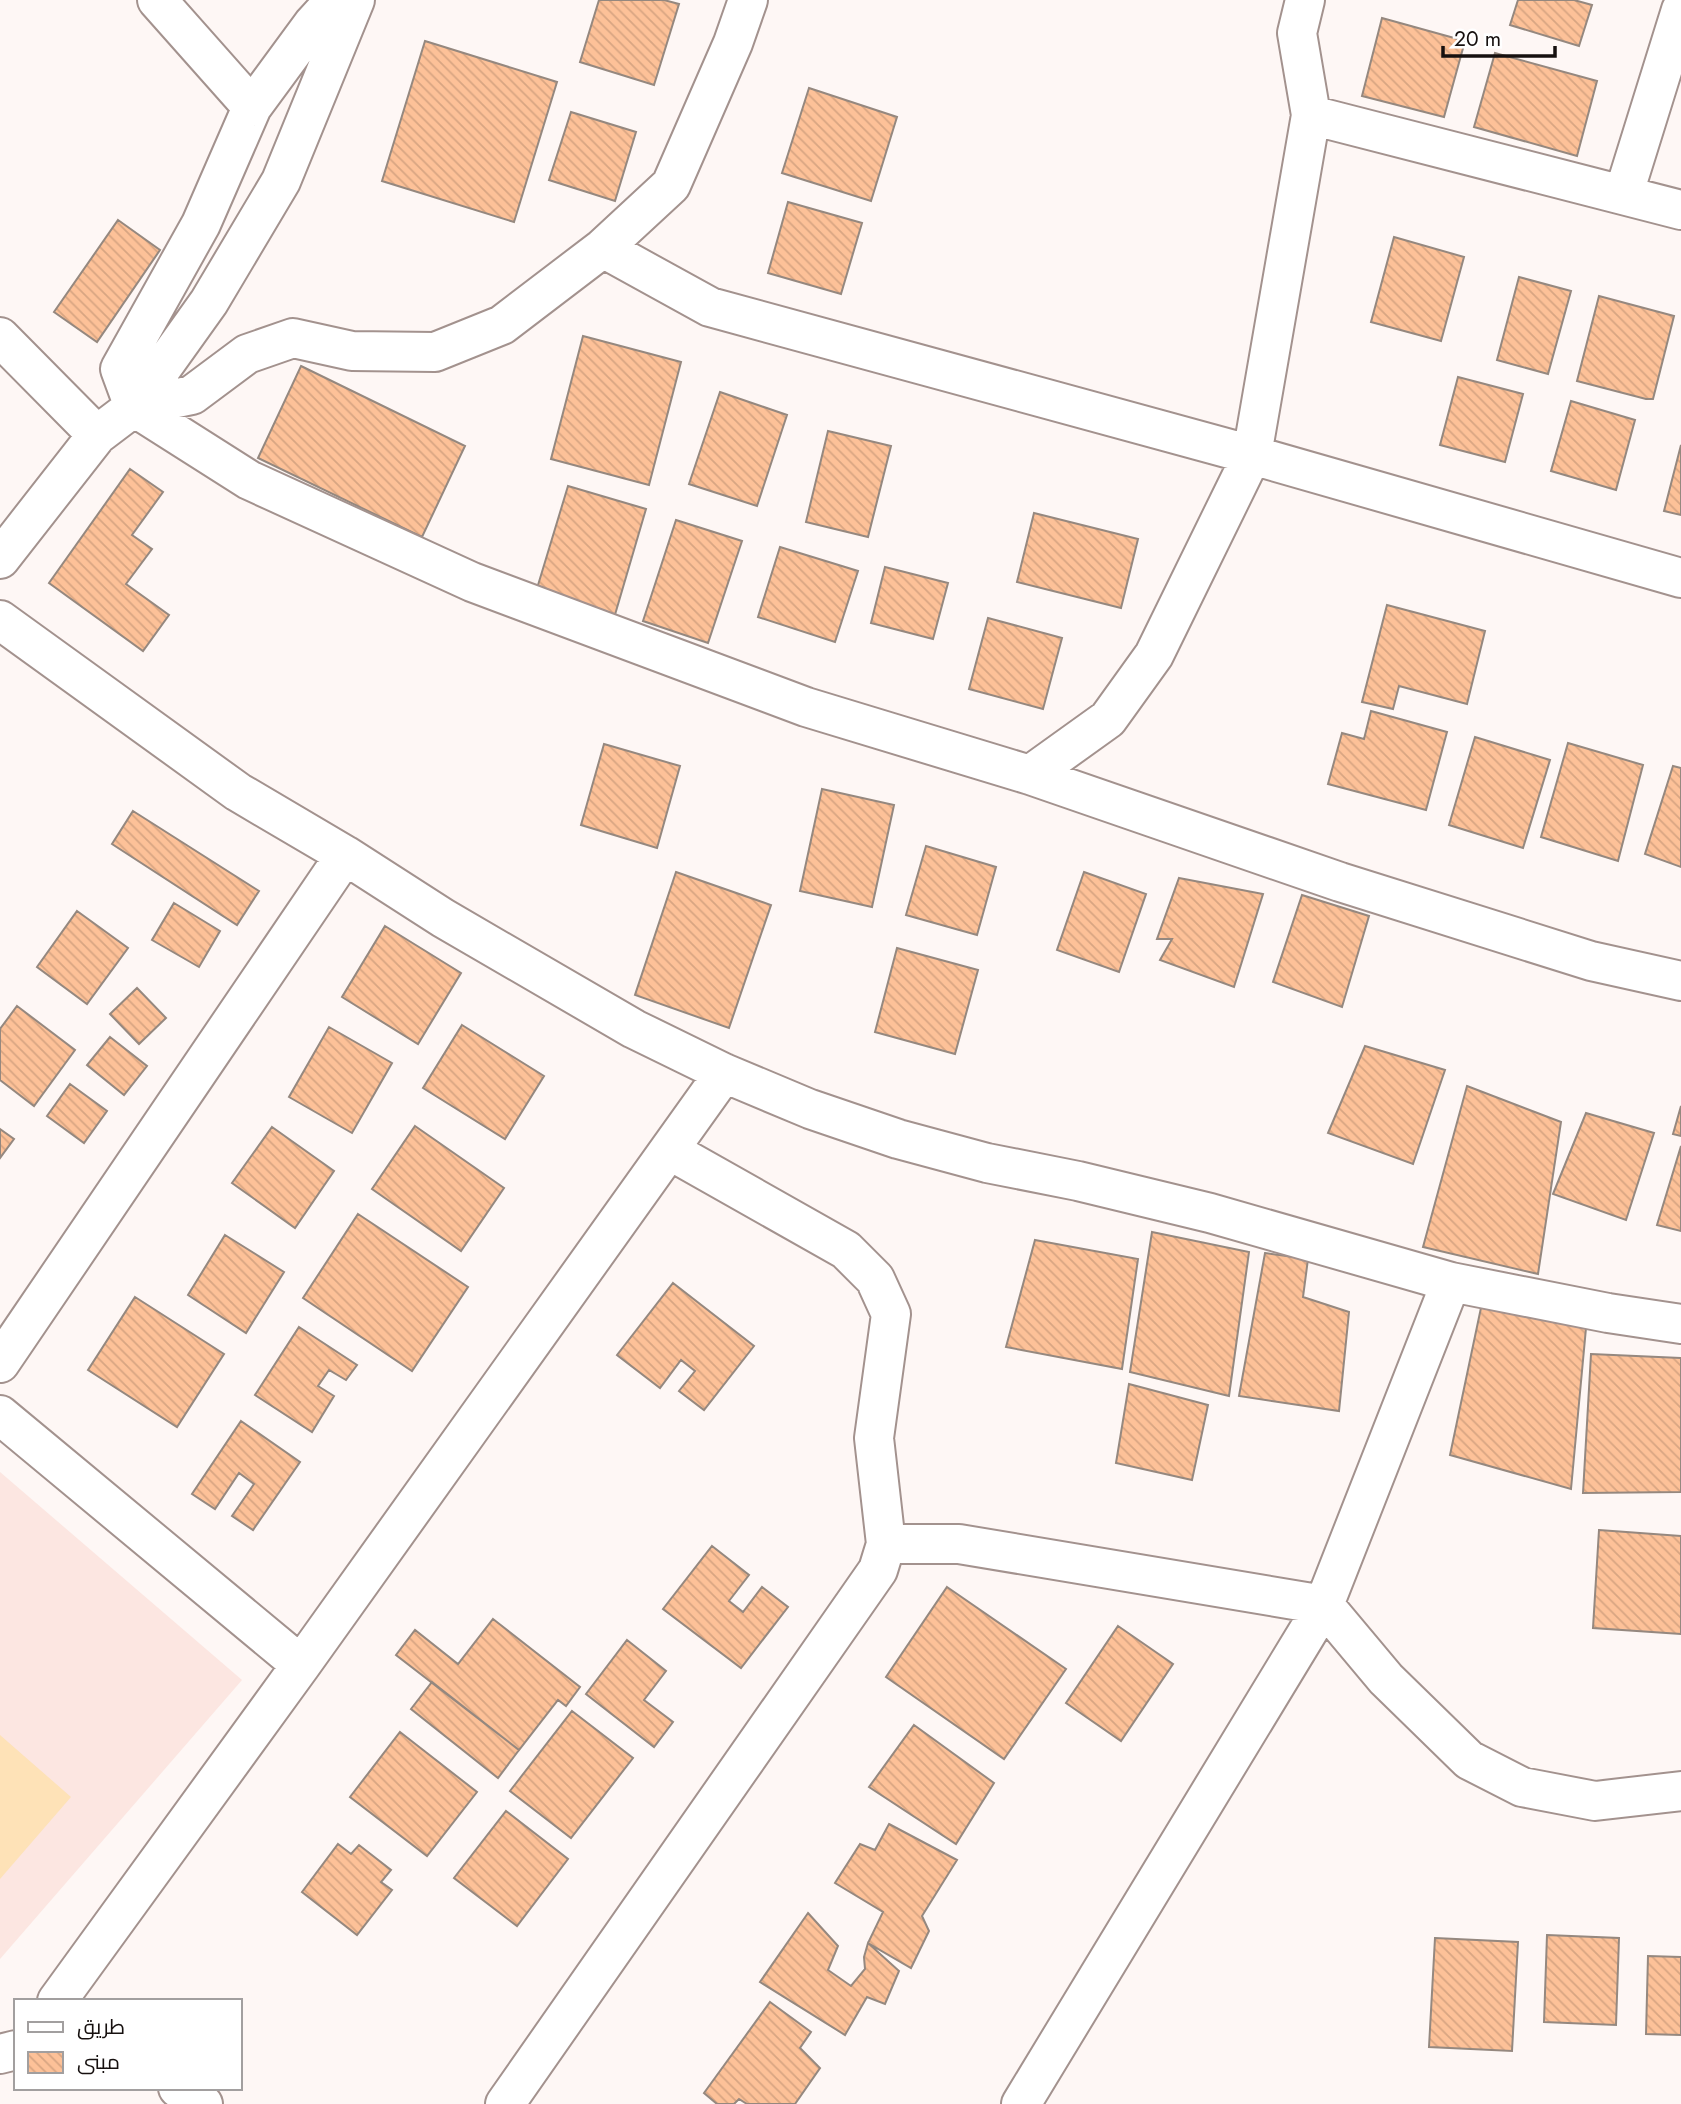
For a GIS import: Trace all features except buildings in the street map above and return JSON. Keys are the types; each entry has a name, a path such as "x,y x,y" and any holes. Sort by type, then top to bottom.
{"street":[{"path":"157,0 252,107"},
{"path":"335,0 313,24 252,107 201,224 120,369 134,407 249,480 472,582 806,707 1030,775 1340,882 1591,961 1681,981"},
{"path":"0,559 97,435 134,407 209,302 281,181 355,0"},
{"path":"134,407 192,396 247,354 293,338 352,351 435,352 502,326 603,248 671,185 733,43 748,0"},
{"path":"1030,775 1108,719 1154,655 1252,455 1311,115 1297,33 1305,0"},
{"path":"1624,193 1681,10"},
{"path":"1311,115 1624,193 1681,210"},
{"path":"603,248 710,307 1252,455 1681,578"},
{"path":"0,337 97,435"},
{"path":"0,620 238,792 345,855 443,918 634,1029 724,1073 810,1109 898,1139 987,1163 1078,1181 1210,1213 1451,1282 1608,1313 1681,1324"},
{"path":"0,1363 345,855"},
{"path":"58,1999 724,1073"},
{"path":"505,2104 878,1570 886,1544 874,1438 891,1314 875,1279 846,1250 669,1150"},
{"path":"1021,2104 1324,1605 1451,1282"},
{"path":"0,1415 301,1665"},
{"path":"886,1544 959,1544 1324,1605 1386,1679 1469,1760 1522,1787 1595,1801 1681,1791"},
{"path":"181,2090 203,2104"}],"shaded area":[{"path":"0,1472 242,1680 0,1959"},
{"path":"0,1735 71,1797 0,1879"}]}
